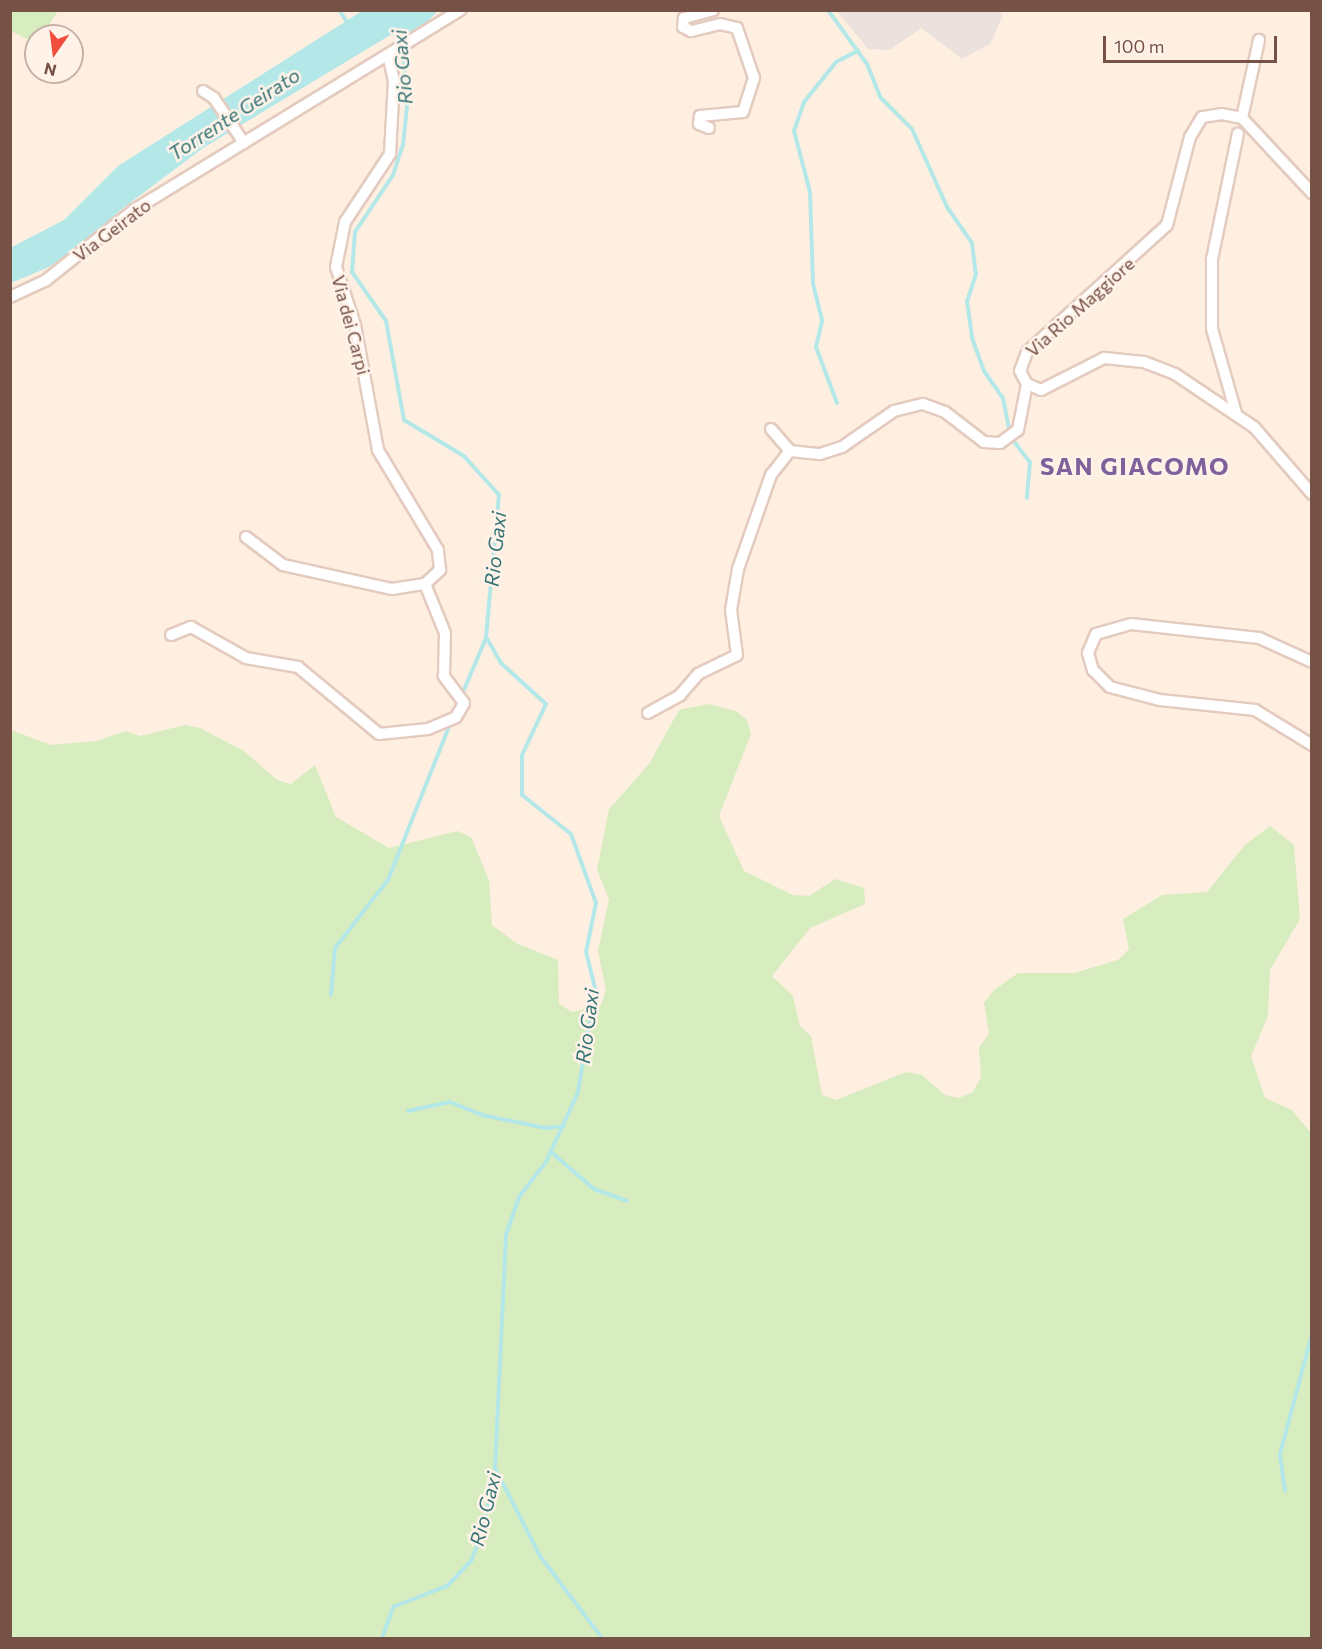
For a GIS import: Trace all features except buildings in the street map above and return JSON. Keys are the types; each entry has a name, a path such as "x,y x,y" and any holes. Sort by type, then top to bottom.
{"street":[{"name":"Via Geirato","path":"10,297 45,281 134,210 414,42 461,10"},
{"path":"709,128 699,124 700,116 743,112 754,78 737,28 720,24 691,31 683,27 684,18 714,10"},
{"path":"1259,40 1242,118 1311,193"},
{"name":"Via dei Carpi","path":"391,55 394,81 390,154 345,222 336,267 355,325 378,450 440,554 438,574 425,584"},
{"path":"202,91 214,98 244,143"},
{"name":"Via Rio Maggiore","path":"1242,118 1216,114 1197,122 1167,225 1027,352 1020,371 1027,384 1051,388 1074,369 1104,358 1144,362 1197,385 1236,413 1275,447 1311,494"},
{"path":"1236,413 1212,329 1212,269 1238,134"},
{"path":"771,429 790,451 830,452 894,411 923,404 945,412 984,442 1000,443 1022,421 1027,384"},
{"path":"648,713 680,695 698,674 737,655 731,610 738,569 771,475 790,451"},
{"path":"171,635 191,627 246,658 298,667 379,734 428,729 456,717 464,703 444,676 445,633 425,584 396,590 283,565 246,537"},
{"path":"1311,662 1259,638 1131,624 1096,634 1088,653 1093,670 1110,687 1160,700 1255,710 1311,745"}],"shaded area":[{"path":"837,11 1000,11 1003,16 990,44 962,59 921,28 890,50 868,49"}],"green space":[{"path":"11,10 58,11 50,24 24,24 24,38 11,31"},
{"path":"708,704 736,711 747,720 751,734 719,816 744,871 793,895 809,896 835,879 864,888 865,904 810,928 772,976 793,996 800,1026 811,1036 822,1095 836,1100 906,1072 922,1075 945,1095 959,1098 973,1092 981,1077 979,1047 989,1034 984,1003 993,991 1018,973 1074,973 1118,960 1129,949 1123,919 1162,895 1207,892 1245,845 1270,826 1294,845 1300,919 1270,970 1268,1016 1251,1056 1265,1098 1292,1110 1311,1133 1311,1638 11,1638 11,730 51,745 96,741 126,731 140,736 185,725 200,728 244,751 277,780 291,784 315,765 336,817 389,848 457,831 471,837 489,880 492,925 516,943 558,960 559,1004 572,1012 601,1005 606,990 598,951 609,899 597,870 609,809 649,764 679,710"}],"water":[{"name":"Torrente Geirato","path":"362,11 438,11 422,27 397,40 392,34 203,148 118,212 97,236 49,267 11,283 10,248 64,220 118,166"}],"waterway":[{"path":"339,10 349,25"},
{"path":"828,10 867,64 880,97 912,129 947,207 972,243 976,274 967,301 972,338 984,371 1003,398 1009,428"},
{"name":"Rio Gaxi","path":"382,1638 393,1607 447,1586 471,1561 482,1534 495,1469 506,1235 519,1197 546,1162 578,1092 595,988 586,952 596,903 571,834 522,795 522,755 546,704 501,663 486,637 499,495 464,456 404,420 386,321 352,272 355,232 393,175 403,145 407,108 403,47"},
{"path":"837,403 816,347 822,320 813,283 810,192 794,131 804,102 836,62 858,51"},
{"path":"1015,443 1030,462 1027,498"},
{"path":"461,697 486,638"},
{"path":"331,995 335,948 388,880 450,724"},
{"path":"408,1111 450,1102 482,1115 546,1128 564,1126"},
{"path":"551,1152 594,1189 627,1201"},
{"path":"1285,1491 1280,1454 1312,1334"},
{"path":"496,1470 540,1556 602,1638"}],"district":[{"name":"SAN GIACOMO","path":"1135,466"}]}
